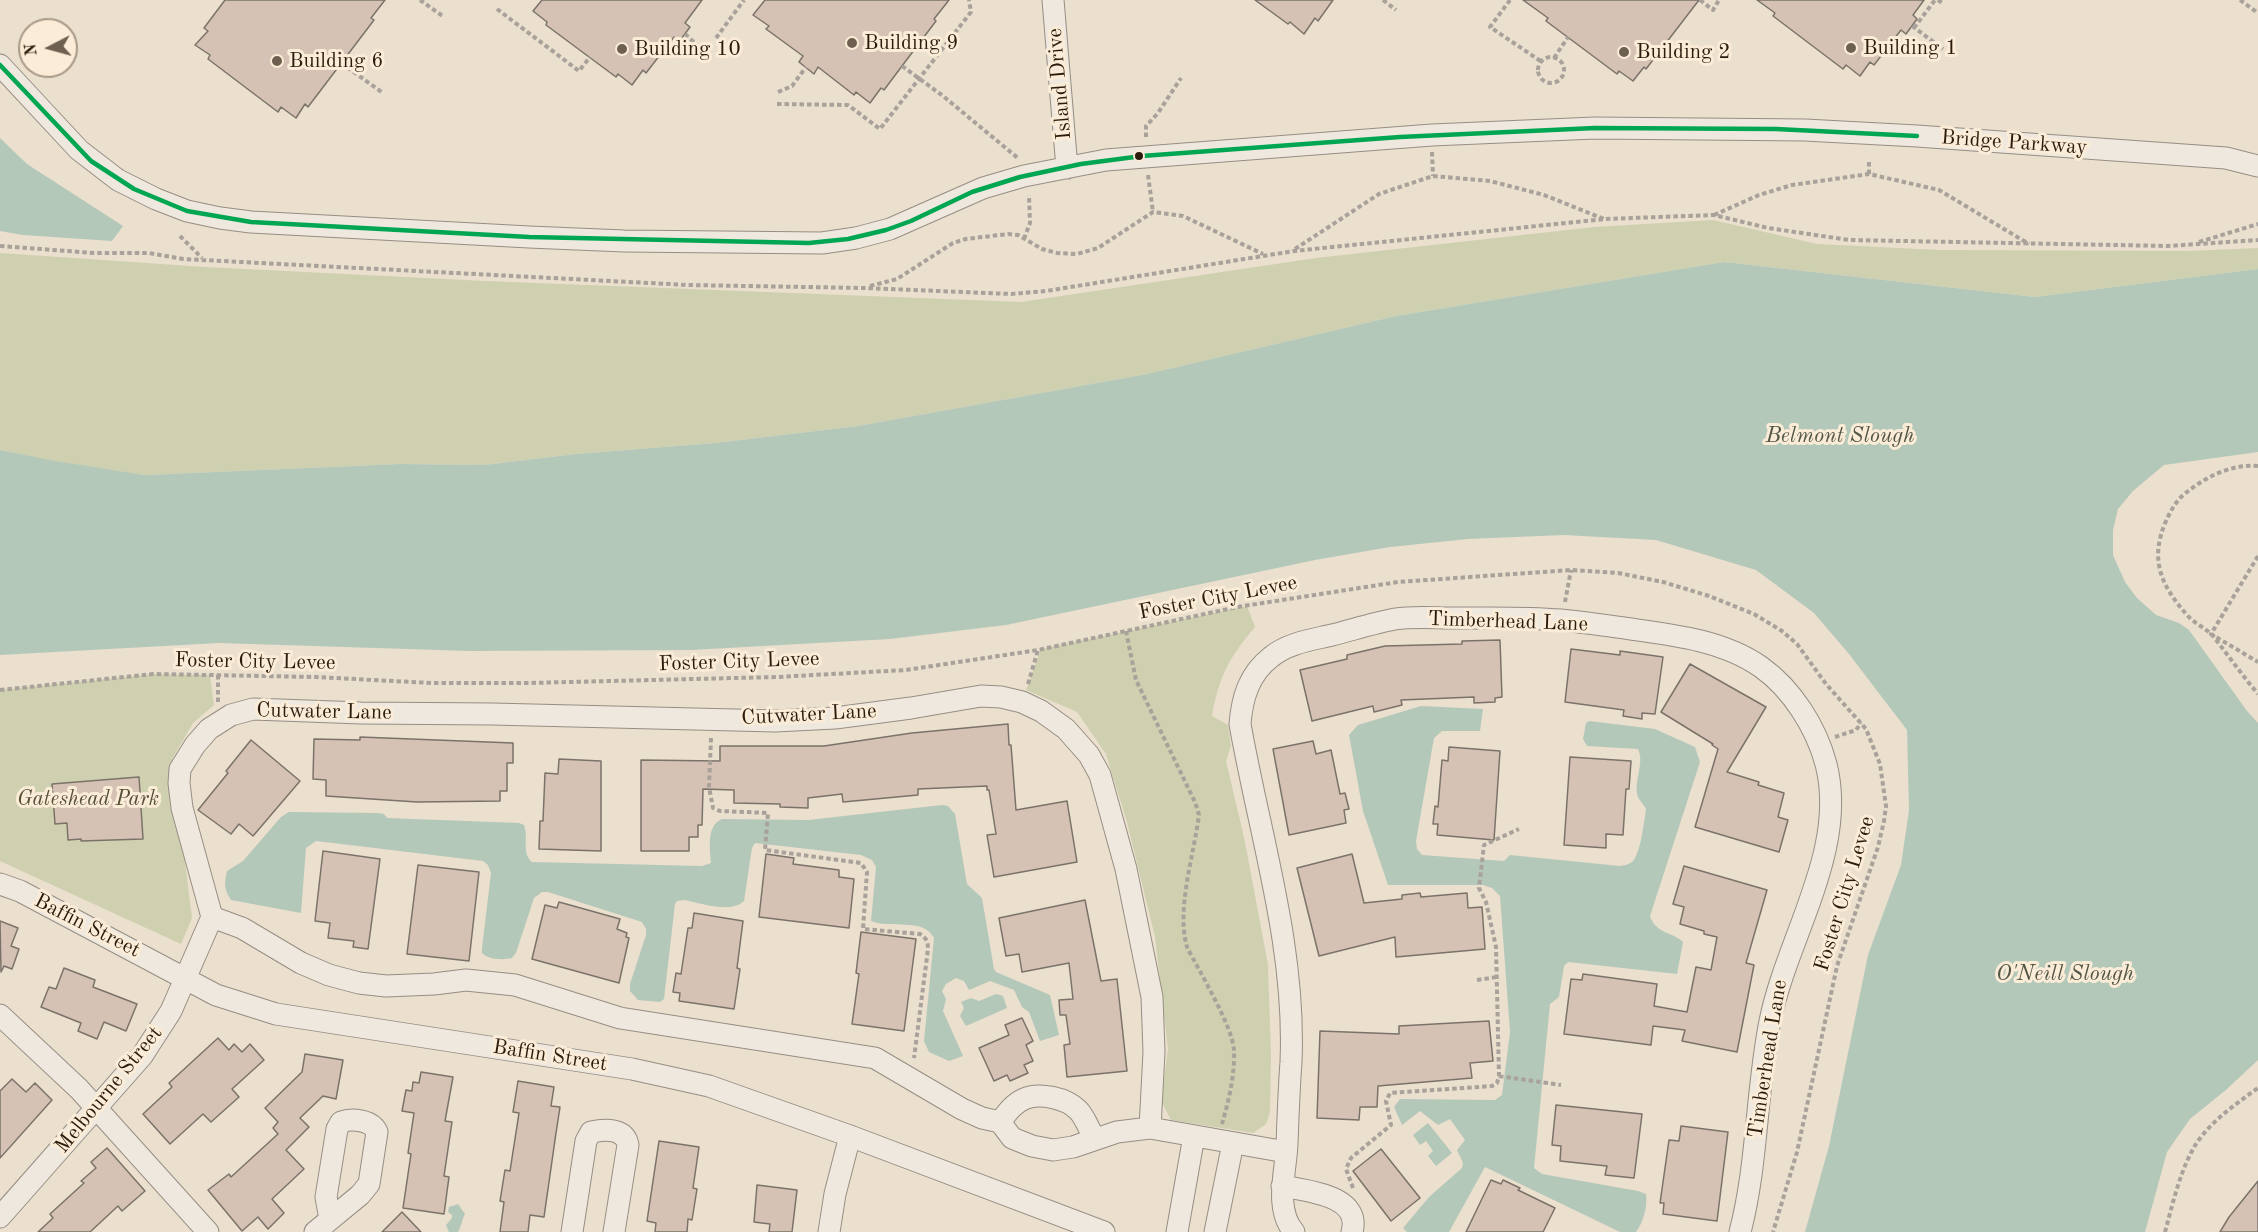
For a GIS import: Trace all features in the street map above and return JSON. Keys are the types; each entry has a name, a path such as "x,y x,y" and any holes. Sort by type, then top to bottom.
{"street":[{"name":"Island Drive","path":"1053,0 1067,168"},
{"name":"Bridge Parkway","path":"0,65 79,150 118,180 187,211 232,220 570,239 822,243 876,234 913,220 967,194 1024,176 1106,160 1432,135 1595,128 1875,133 2226,158 2258,166"},
{"name":"Bridge Parkway","path":"2226,158 2258,153"},
{"name":"Timberhead Lane","path":"1294,1232 1285,1215 1282,1186 1287,1152 1293,1023 1291,999 1279,912 1240,724 1241,705 1247,687 1258,670 1271,657 1287,647 1396,619 1511,617 1562,620 1662,633 1724,648 1759,666 1774,678 1802,711 1826,763 1831,803 1830,822 1819,876 1783,971 1770,1021 1752,1172 1740,1232"},
{"name":"Cutwater Lane","path":"212,917 182,808 180,769 195,745 210,729 231,715 253,709 775,721 835,718 981,696 1022,702 1041,711 1066,729 1089,755 1100,775 1126,869 1152,997 1154,1053 1150,1128"},
{"name":"Baffin Street","path":"0,884 20,891 216,995 276,1014 632,1069 709,1086 850,1136 1104,1232"},
{"path":"212,917 242,928 301,963 329,975 359,983 386,986 466,980 515,985 620,1018 875,1058 962,1109 982,1118 1000,1122 1012,1138 1032,1146 1053,1150 1073,1147 1117,1132 1150,1128 1287,1152"},
{"name":"Melbourne Street","path":"0,1217 142,1056 171,1011 212,917"},
{"path":"0,1016 71,1081 208,1232"},
{"path":"1000,1122 1013,1106 1023,1099 1034,1096 1053,1098 1070,1104 1078,1110 1094,1138"},
{"path":"572,1232 586,1141 591,1132 601,1130 622,1133 627,1138 628,1145 614,1232"},
{"path":"829,1232 835,1194 850,1136"},
{"path":"1177,1232 1194,1136"},
{"path":"1215,1232 1226,1142"},
{"path":"1282,1186 1338,1199 1350,1211 1354,1228 1352,1232"}],"path":[{"path":"420,0 444,17"},
{"path":"716,38 744,0"},
{"path":"777,104 848,105 880,129 970,12 969,0"},
{"path":"1383,0 1396,10"},
{"path":"1510,0 1490,27 1542,62"},
{"path":"1700,0 1713,10 1719,0"},
{"path":"2240,0 2258,13"},
{"path":"1939,1 1913,27 1943,49"},
{"path":"497,9 579,71 590,57"},
{"path":"685,34 698,46"},
{"path":"1554,58 1568,37"},
{"path":"1548,58 1554,58 1562,63 1564,72 1561,79 1553,83 1545,81 1539,75 1539,66 1542,62 1548,58"},
{"path":"341,63 383,93"},
{"path":"902,66 1021,161 1030,199 1030,223 1024,239"},
{"path":"778,92 792,86 806,67"},
{"path":"1153,212 1146,126 1158,113 1181,78"},
{"path":"1869,160 1869,174"},
{"path":"1714,215 1759,195 1792,185 1869,174 1939,190 2029,244"},
{"path":"1294,250 1379,194 1433,176 1501,184 1544,195 1605,219"},
{"path":"865,288 897,279 953,243 966,239 1018,235 1042,249 1057,253 1077,254 1098,248 1153,212 1183,216 1264,254"},
{"path":"0,246 149,253 183,259 203,258 634,283 1011,294 1046,291 1294,250 1605,219 1714,215 1768,228 1848,240 2029,244 2191,244 2258,240"},
{"path":"2191,244 2258,224"},
{"path":"180,236 203,258"},
{"path":"2258,466 2245,465 2222,471 2197,483 2181,496 2169,513 2158,539 2161,575 2172,597 2190,619 2258,662"},
{"path":"2211,634 2258,556"},
{"path":"1562,620 1571,570"},
{"name":"Foster City Levee","path":"0,690 153,674 316,677 431,683 777,677 906,670 1038,650 1237,607 1398,582 1571,570 1618,573 1663,582 1709,596 1754,614 1782,631 1797,644 1826,684 1861,723 1875,747 1886,806 1878,848 1837,966 1800,1142 1773,1232"},
{"path":"1126,631 1136,680 1195,802 1199,815 1185,897 1183,935 1228,1030 1234,1049 1226,1142"},
{"path":"2211,634 2258,694"},
{"path":"1022,702 1038,650"},
{"path":"712,719 709,787 713,808 720,811 768,813 765,850 861,863 867,872 863,929 920,934 926,937 927,957 912,1078"},
{"path":"1817,743 1856,730 1861,723"},
{"path":"1341,1202 1353,1189 1346,1169 1351,1158 1391,1125 1386,1101 1390,1093 1492,1086 1501,1076 1496,947 1486,902 1479,888 1484,844 1519,829"},
{"path":"1477,981 1497,977"},
{"path":"1501,1076 1561,1085"},
{"path":"2165,1232 2178,1190 2197,1144 2229,1108 2258,1088"}],"green space":[{"path":"1713,220 1817,244 1939,250 2189,251 2258,248 2258,269 2035,297 1724,262 1396,316 1147,374 858,426 715,443 576,454 484,465 400,464 145,475 55,462 0,450 0,253 205,267 485,281 1021,302 1316,258 1594,227"},
{"path":"1247,606 1255,627 1226,668 1212,716 1228,725 1231,746 1226,761 1245,842 1268,965 1270,1112 1266,1124 1253,1133 1171,1120 1158,1095 1164,1079 1168,1049 1155,937 1127,822 1106,754 1077,712 1026,690 1041,649"},
{"name":"Gateshead Park","path":"153,674 210,675 214,705 193,723 172,759 192,918 181,944 0,861 0,690"}],"water":[{"path":"0,138 27,164 123,226 112,241 23,235 0,231"},
{"name":"Belmont Slough","path":"1724,262 2035,297 2258,269 2258,452 2164,465 2133,491 2118,509 2113,530 2113,555 2125,582 2137,598 2156,615 2179,623 2189,630 2258,723 2258,1060 2190,1119 2167,1152 2145,1232 1805,1232 1829,1146 1868,955 1901,865 1909,810 1907,730 1849,654 1814,613 1756,570 1656,540 1564,535 1468,539 1390,547 1315,560 1006,625 890,639 691,650 470,651 219,643 0,655 0,450 145,475 400,464 484,465 576,454 715,443 858,426 1147,374 1396,316"},
{"path":"1421,706 1483,709 1480,731 1442,731 1434,738 1416,841 1417,849 1422,855 1504,861 1510,855 1620,866 1628,864 1633,861 1638,850 1646,809 1637,791 1640,755 1638,749 1587,746 1583,739 1586,723 1589,721 1655,729 1695,747 1700,762 1650,916 1656,926 1683,942 1677,974 1568,962 1564,966 1559,997 1550,1004 1534,1168 1542,1174 1646,1194 1644,1214 1636,1232 1620,1232 1485,1167 1449,1232 1407,1232 1403,1228 1429,1197 1462,1168 1463,1163 1457,1150 1465,1140 1450,1119 1438,1125 1420,1111 1402,1125 1394,1107 1400,1099 1495,1100 1502,1095 1510,1032 1500,896 1492,888 1483,885 1388,885 1363,811 1349,735 1358,725"},
{"path":"948,806 955,814 967,884 982,898 994,969 996,972 1050,995 1059,1035 1040,1041 1029,1012 1022,1007 1014,990 990,981 969,990 964,981 956,978 946,984 942,991 946,999 943,1011 963,1056 949,1061 929,1052 924,1041 934,938 922,928 871,921 876,867 872,860 861,855 755,843 752,848 744,901 731,907 684,900 677,901 675,904 664,999 660,1002 638,1000 630,991 630,984 646,935 642,922 548,892 542,892 534,898 516,953 512,958 496,959 482,953 491,873 488,865 483,861 316,841 306,848 301,913 231,900 225,886 227,871 243,861 281,817 289,812 378,813 384,814 387,818 519,823 524,825 526,850 532,862 702,866 711,863 711,832 717,822 722,819 808,820"},
{"path":"996,994 1003,996 1007,1008 966,1026 960,1016 964,1008 961,1002 971,998 979,1001"},
{"path":"1428,1123 1452,1153 1436,1166 1428,1156 1433,1151 1426,1141 1420,1145 1413,1135"},
{"path":"458,1204 465,1214 458,1232 449,1232 446,1225 452,1215 448,1212 449,1207"}],"building":[{"name":"Building 6","path":"225,0 385,0 371,18 374,20 308,107 305,104 296,118 281,107 278,112 208,59 210,55 195,45 208,31 204,28"},
{"name":"Building 10","path":"542,0 702,0 685,23 690,27 679,42 674,37 646,73 643,70 632,85 618,74 616,77 546,25 547,22 533,11"},
{"name":"Building 9","path":"765,0 949,0 884,90 881,88 870,103 856,92 854,95 818,67 814,74 799,62 803,56 766,29 769,26 753,15"},
{"path":"1255,0 1333,0 1318,21 1315,18 1304,34 1290,22 1288,24"},
{"name":"Building 2","path":"1523,0 1699,0 1646,69 1644,67 1633,81 1619,71 1617,74 1546,21 1548,18"},
{"name":"Building 1","path":"1757,0 1924,0 1913,15 1917,19 1906,34 1901,30 1874,65 1870,62 1860,76 1846,65 1843,69 1773,16 1775,13"},
{"path":"1500,640 1502,697 1495,698 1495,702 1474,703 1474,697 1401,700 1402,705 1374,712 1373,706 1312,721 1300,670 1347,659 1347,655 1385,646 1462,644 1462,641"},
{"path":"1571,649 1620,655 1620,651 1663,657 1655,714 1642,713 1642,719 1623,716 1624,710 1565,702"},
{"path":"1690,664 1766,707 1727,772 1784,793 1778,817 1788,820 1779,852 1695,827 1718,749 1661,712"},
{"path":"1008,724 1016,810 1067,801 1077,862 994,877 987,835 996,834 987,786 918,789 918,795 843,802 842,794 808,798 808,808 780,807 780,804 734,803 734,790 703,789 702,825 698,825 698,837 689,837 689,851 641,851 641,760 720,761 720,746 824,746 912,733"},
{"path":"360,737 513,743 513,763 507,763 507,791 500,791 500,801 417,802 326,796 326,780 313,779 314,739 360,740"},
{"path":"251,740 300,781 253,836 239,824 231,834 198,810"},
{"path":"1313,741 1316,754 1331,750 1340,794 1345,793 1349,809 1344,810 1346,823 1289,835 1273,749"},
{"path":"1449,747 1500,751 1494,840 1437,835 1438,824 1433,824 1435,806 1438,807 1442,760 1448,761"},
{"path":"1570,757 1631,761 1629,789 1626,789 1623,835 1606,834 1606,848 1564,845"},
{"path":"559,759 601,761 601,851 539,849 545,773 558,774"},
{"path":"139,777 143,839 68,840 67,823 55,824 52,784"},
{"path":"323,851 380,859 368,949 353,947 354,941 328,938 330,923 315,921"},
{"path":"766,854 794,858 793,864 839,870 839,877 854,879 849,928 759,917"},
{"path":"1352,854 1364,903 1402,899 1402,895 1420,893 1421,897 1467,893 1468,908 1482,907 1485,949 1396,957 1395,937 1319,956 1297,868"},
{"path":"418,865 479,872 469,961 407,954"},
{"path":"1684,866 1767,890 1746,963 1754,965 1737,1052 1682,1041 1685,1030 1653,1026 1651,1045 1564,1034 1571,979 1582,980 1583,974 1657,984 1654,1006 1687,1012 1696,967 1711,970 1717,937 1680,924 1684,907 1673,904"},
{"path":"1085,900 1101,981 1117,979 1127,1071 1067,1077 1064,1045 1070,1044 1066,1015 1060,1015 1059,1000 1073,999 1069,963 1022,972 1019,954 1006,956 999,918"},
{"path":"559,902 620,919 617,929 627,933 626,937 629,938 619,983 532,959 545,905 557,908"},
{"path":"694,913 743,921 737,968 740,969 734,1009 679,1001 680,993 673,992 676,973 681,974 688,928 692,928"},
{"path":"0,921 18,928 11,946 19,949 12,969 4,966 1,972"},
{"path":"861,932 916,939 904,1031 852,1024 859,974 856,973"},
{"path":"64,968 95,980 93,987 137,1004 126,1031 104,1022 97,1039 78,1031 81,1023 41,1007 49,987 56,989"},
{"path":"1022,1018 1033,1041 1026,1045 1033,1061 1024,1065 1028,1073 1010,1081 1007,1075 994,1081 979,1048 1009,1035 1005,1025"},
{"path":"1489,1021 1493,1061 1470,1063 1472,1078 1378,1086 1377,1107 1360,1107 1359,1120 1317,1118 1320,1031 1399,1034 1399,1026"},
{"path":"218,1038 229,1050 234,1044 242,1052 250,1044 264,1060 232,1089 239,1097 211,1122 203,1114 170,1144 143,1114 172,1087 169,1083"},
{"path":"305,1054 343,1060 336,1099 323,1096 300,1118 309,1127 286,1150 304,1169 272,1199 284,1213 268,1229 258,1217 242,1231 208,1190 229,1174 231,1177 278,1134 273,1128 278,1122 265,1108 302,1072"},
{"path":"421,1072 453,1077 445,1121 452,1122 444,1176 449,1177 444,1214 403,1208 414,1113 402,1111 406,1090 412,1091 413,1082 419,1083"},
{"path":"12,1079 26,1092 35,1083 52,1100 0,1158 0,1091"},
{"path":"518,1081 554,1087 551,1106 560,1107 544,1217 530,1215 528,1232 500,1232 504,1202 500,1201 505,1170 510,1171 519,1113 513,1112"},
{"path":"1556,1105 1642,1114 1634,1178 1605,1175 1607,1166 1560,1161 1561,1146 1552,1145"},
{"path":"1681,1126 1728,1132 1717,1221 1663,1214 1664,1203 1660,1203 1669,1140 1679,1141"},
{"path":"659,1141 699,1147 693,1188 697,1189 692,1220 688,1219 687,1232 655,1232 656,1223 647,1221"},
{"path":"107,1148 145,1191 122,1211 118,1206 90,1232 38,1232 53,1218 50,1214 84,1183 81,1181 96,1168 91,1162"},
{"path":"1381,1149 1420,1198 1391,1221 1353,1171"},
{"path":"1491,1180 1501,1184 1503,1180 1555,1208 1543,1232 1466,1232"},
{"path":"2258,1181 2258,1232 2220,1232 2229,1217"},
{"path":"757,1185 797,1190 792,1232 769,1232 770,1224 754,1222"},
{"path":"402,1212 421,1232 382,1232"}],"transit line":[{"path":"0,65 91,161 134,189 187,211 251,222 529,237 809,243 848,239 911,221 972,192 1020,177 1081,164 1142,156 1400,137 1595,128 1776,129 1917,136"}],"place":[{"name":"Building 9","path":"852,43"},
{"name":"Building 1","path":"1851,48"},
{"name":"Building 10","path":"622,49"},
{"name":"Building 2","path":"1624,52"},
{"name":"Building 6","path":"277,61"}],"water label":[{"name":"O'Neill Slough","path":"2065,974"}]}
